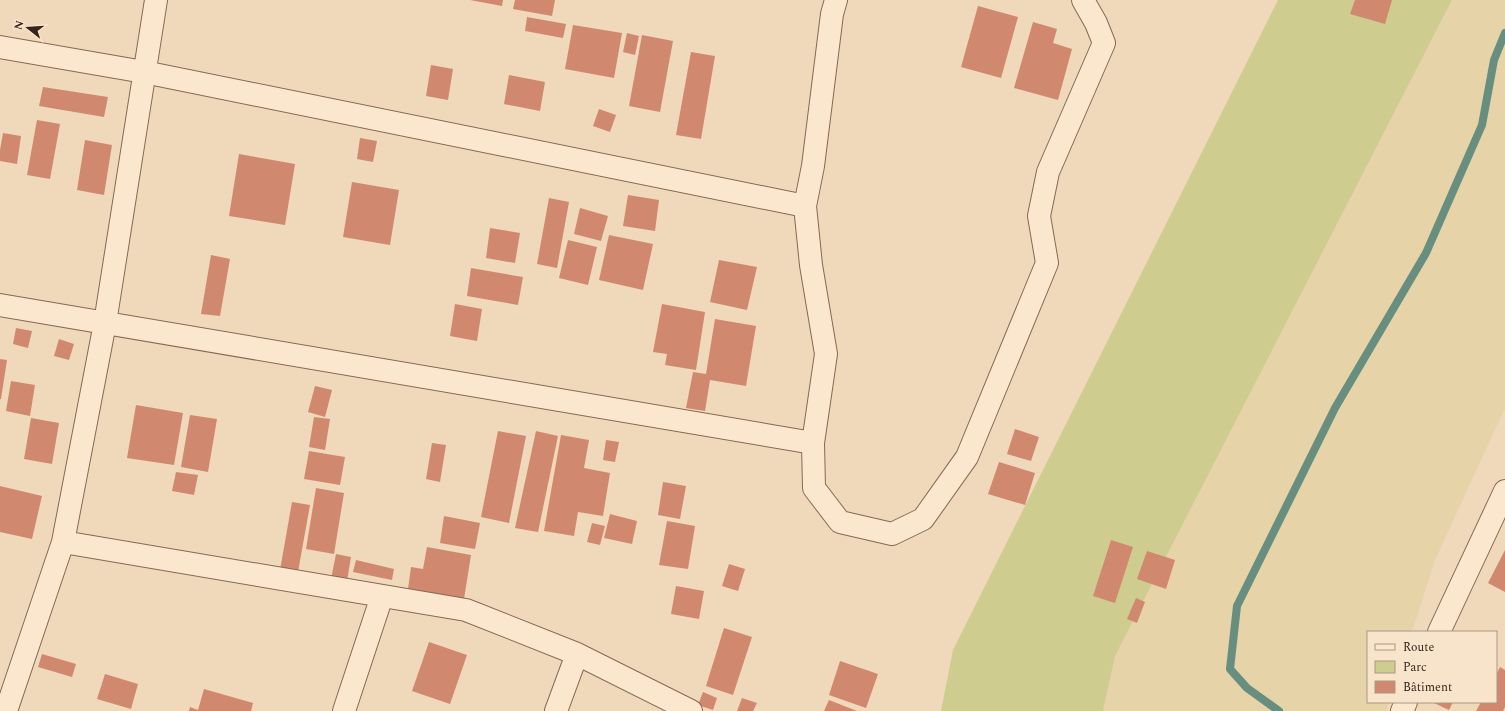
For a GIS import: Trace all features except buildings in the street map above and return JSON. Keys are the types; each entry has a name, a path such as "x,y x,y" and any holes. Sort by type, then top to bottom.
{"street":[{"path":"6,711 63,542 105,323 156,0"},
{"path":"836,0 832,14 813,166 805,206 811,265 826,354 813,443 814,488 840,522 892,534 923,519 967,457 1047,264 1039,216 1048,172 1104,43 1096,23 1083,0"},
{"path":"0,47 144,72 805,206"},
{"path":"0,305 813,443"},
{"path":"1439,631 1505,491"},
{"path":"63,542 466,610 577,654 691,711"},
{"path":"344,711 382,596"},
{"path":"556,711 577,654"}],"shaded area":[{"path":"1452,0 1505,0 1505,408 1435,560 1412,631 1367,631 1367,703 1389,703 1386,711 1103,711 1115,656"}],"green space":[{"path":"1278,0 1452,0 1115,656 1103,711 941,711 953,650"}],"waterway":[{"path":"1279,711 1247,688 1230,669 1237,606 1335,408 1426,253 1482,125 1494,60 1505,33"}]}
